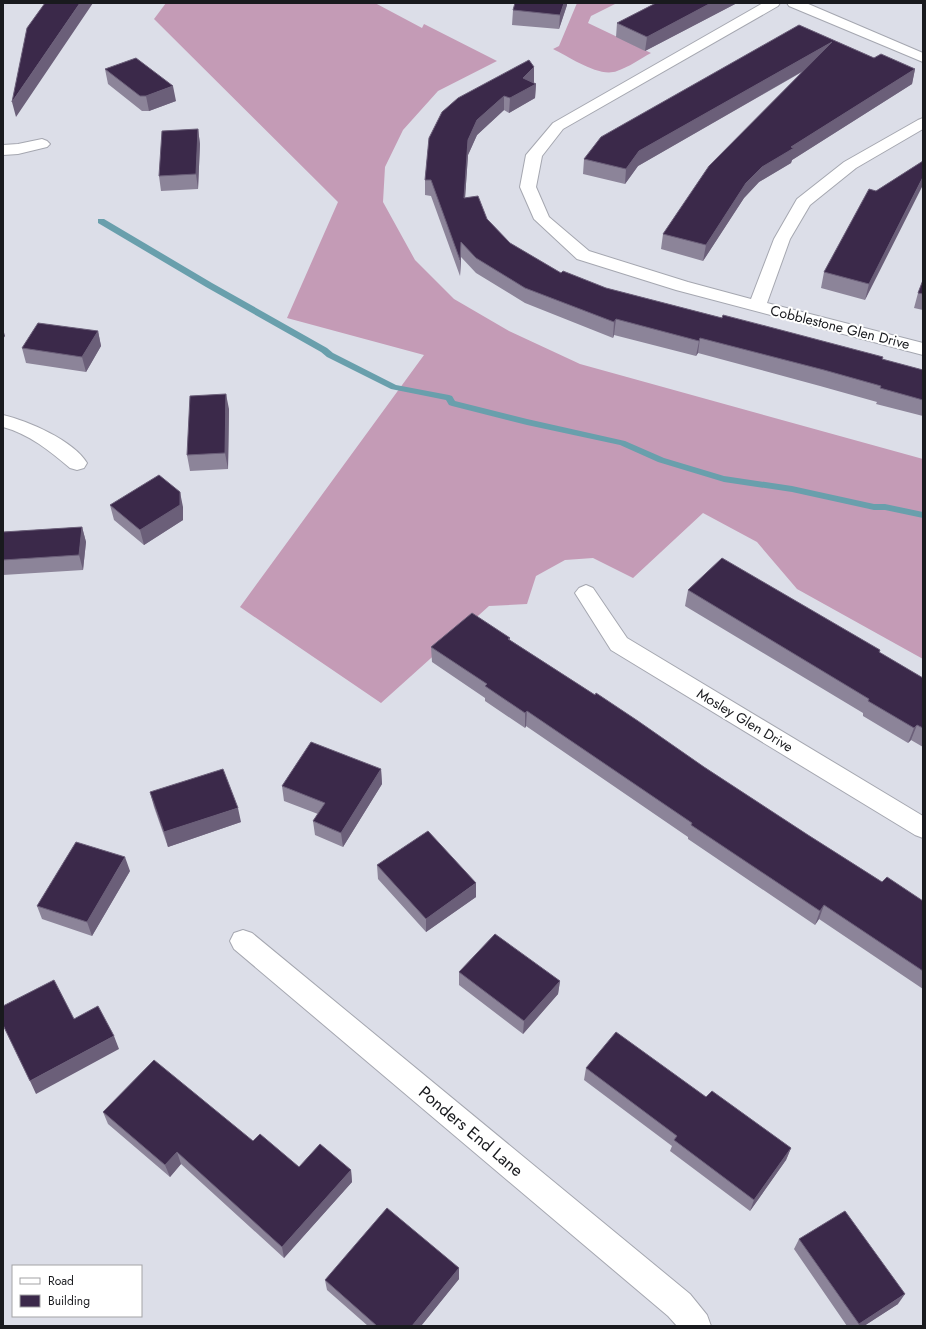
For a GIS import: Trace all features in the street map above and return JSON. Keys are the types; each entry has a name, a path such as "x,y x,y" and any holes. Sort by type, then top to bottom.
{"street":[{"name":"Cobblestone Glen Drive","path":"773,3 558,126 534,155 528,188 542,219 583,254 682,286 923,348"},
{"path":"794,3 923,58"},
{"path":"757,306 782,239 803,202 850,165 923,123"},
{"path":"3,150 18,149 42,144"},
{"path":"3,421 32,430 62,450 76,463"},
{"name":"Mosley Glen Drive","path":"586,593 618,644 923,828"},
{"name":"Ponders End Lane","path":"242,941 679,1305 696,1326"}],"shaded area":[{"path":"166,3 375,3 422,28 424,24 497,61 438,91 403,130 385,167 383,202 415,260 454,299 509,331 580,364 923,459 923,659 797,589 757,542 703,513 633,578 593,558 565,560 536,576 527,604 489,606 381,703 240,607 424,355 287,318 338,202 154,19"},
{"path":"577,3 617,3 591,16 588,23 651,53 617,71 602,72 585,66 553,49 559,46"}],"building":[{"path":"45,3 80,3 12,102 27,28"},
{"path":"515,3 564,3 560,15 513,10"},
{"path":"656,3 711,3 647,37 617,23"},
{"path":"799,25 874,58 881,54 915,69 791,147 794,148 762,167 746,183 706,245 663,234 709,166 832,42 639,151 626,169 584,159 601,137"},
{"path":"136,58 173,86 146,96 140,96 105,69"},
{"path":"529,60 534,67 523,78 536,84 510,98 504,96 477,120 468,140 464,198 478,196 487,219 510,243 561,273 563,271 606,288 722,318 723,315 883,357 882,359 923,370 923,400 880,388 881,386 824,370 700,338 699,341 616,319 614,322 525,288 476,258 461,242 460,260 431,180 425,180 429,138 442,112 458,98"},
{"path":"198,129 196,174 159,176 162,131"},
{"path":"923,161 923,177 869,284 824,272 869,189 876,191"},
{"path":"923,280 923,294 918,293"},
{"path":"38,323 98,331 82,357 22,348"},
{"path":"226,394 225,453 187,455 190,396"},
{"path":"159,475 180,492 180,505 140,530 110,505"},
{"path":"82,527 79,555 3,560 3,532"},
{"path":"722,558 880,650 879,652 923,678 923,728 917,725 914,728 868,701 869,699 688,590"},
{"path":"472,613 510,638 508,639 595,695 596,693 704,767 808,835 882,882 887,877 923,901 923,971 824,905 820,911 691,825 692,823 527,711 525,713 485,686 487,684 431,647"},
{"path":"311,742 381,769 341,833 313,821 325,803 282,786"},
{"path":"223,769 238,808 164,832 150,792"},
{"path":"428,831 476,883 426,919 377,865"},
{"path":"76,842 125,857 87,922 37,906"},
{"path":"495,934 560,981 524,1021 459,972"},
{"path":"54,980 74,1019 98,1006 114,1036 30,1081 3,1025 3,1006"},
{"path":"616,1032 706,1097 712,1091 791,1148 754,1200 674,1140 677,1136 586,1068"},
{"path":"154,1060 253,1141 260,1134 299,1167 320,1144 351,1170 282,1247 177,1152 165,1165 103,1112"},
{"path":"387,1208 459,1268 412,1326 377,1326 325,1280"},
{"path":"845,1211 905,1294 859,1324 799,1239"}],"waterway":[{"path":"101,221 209,285 324,350 330,355 394,387 449,398 452,403 527,422 622,443 661,460 724,479 792,489 874,507 885,507 923,515"}]}
